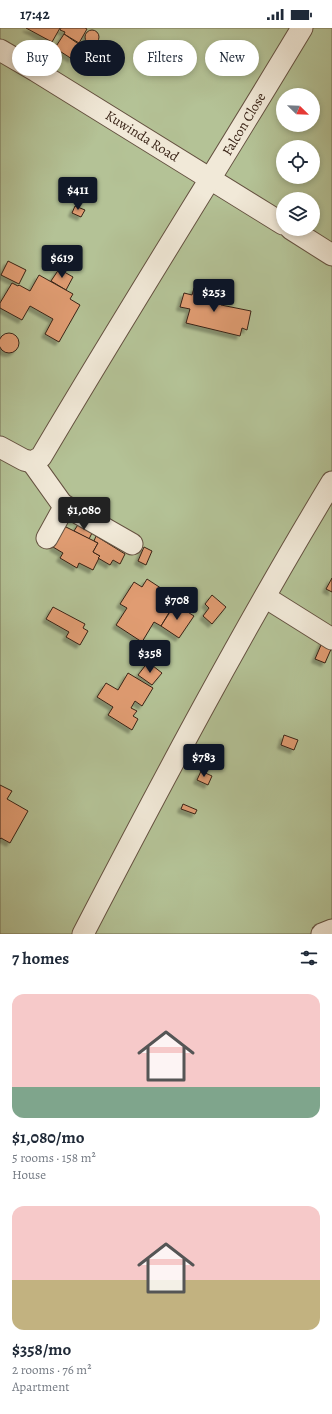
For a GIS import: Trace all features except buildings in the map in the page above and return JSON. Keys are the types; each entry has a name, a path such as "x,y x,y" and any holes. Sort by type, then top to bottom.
{"street":[{"name":"Falcon Close","path":"32,462 41,457 106,346 211,179 302,28"},
{"name":"Kuwinda Road","path":"0,50 276,220"},
{"path":"302,236 332,255"},
{"path":"0,447 24,460 32,462 62,504 132,544"},
{"path":"83,934 156,792 300,534 332,482"},
{"path":"47,538 63,509 62,504"},
{"path":"265,597 332,639"},
{"path":"322,934 332,930"}],"green space":[{"path":"0,28 332,28 332,934 0,934"}]}
